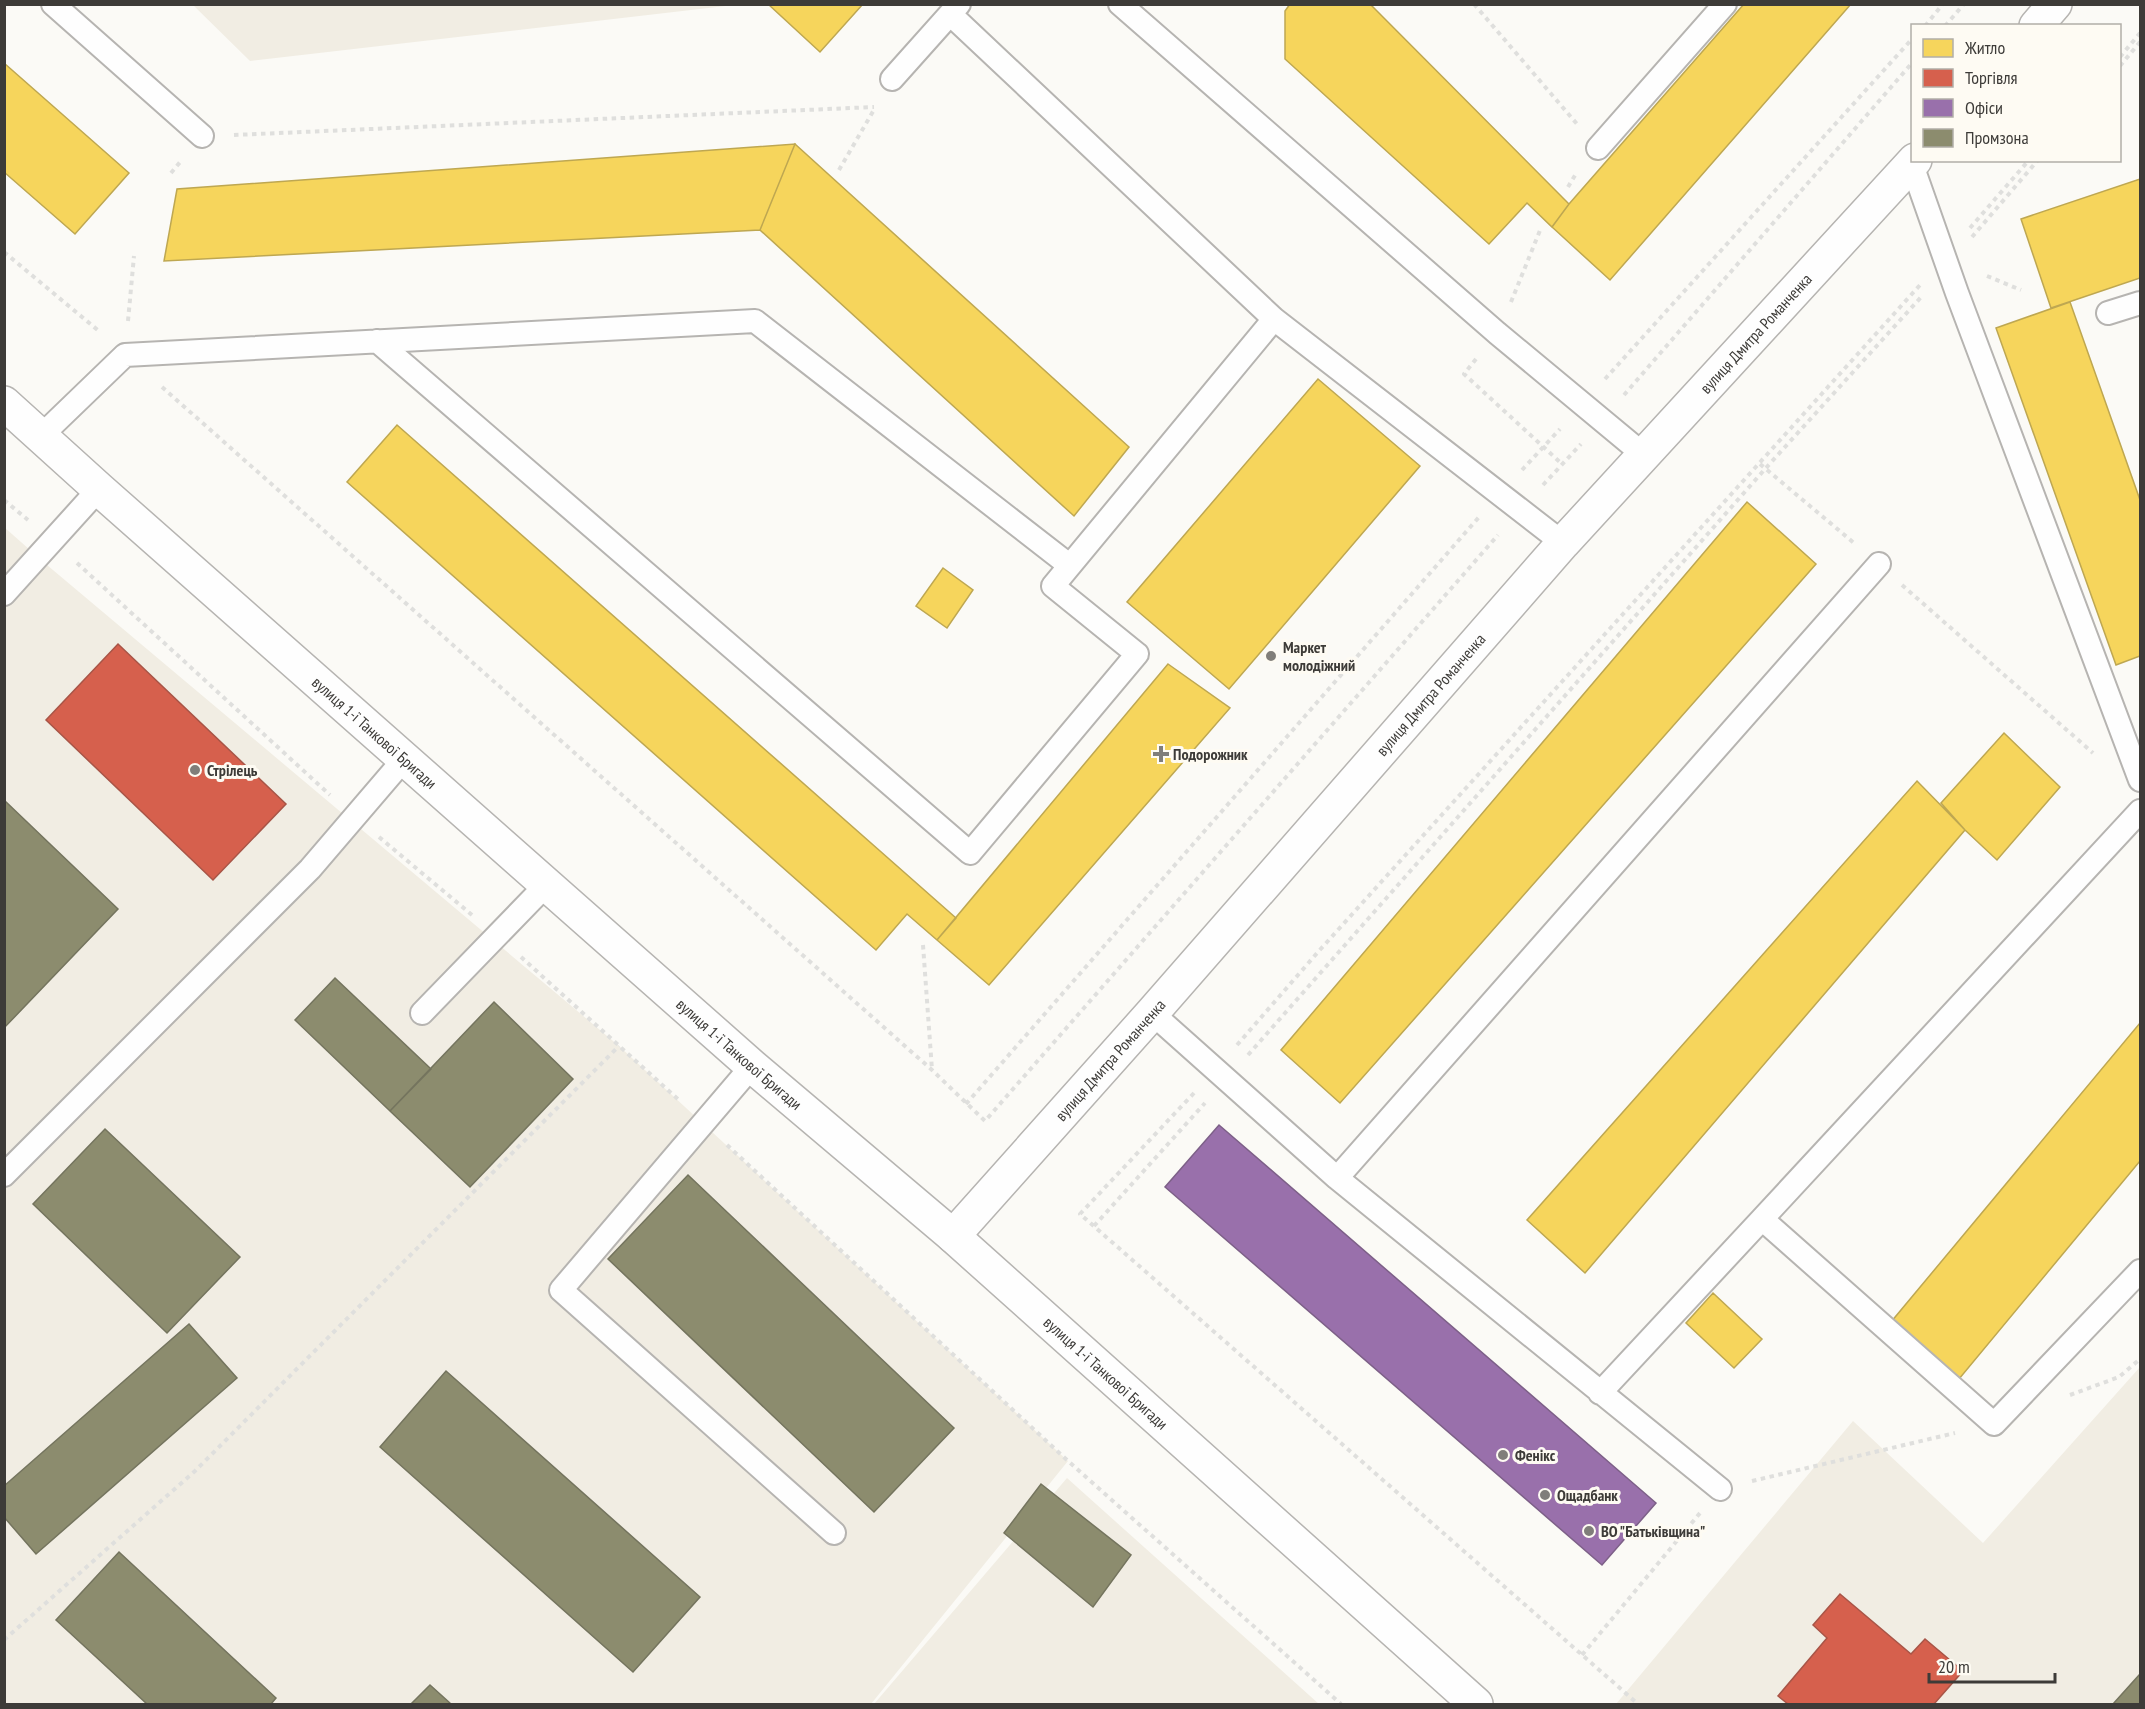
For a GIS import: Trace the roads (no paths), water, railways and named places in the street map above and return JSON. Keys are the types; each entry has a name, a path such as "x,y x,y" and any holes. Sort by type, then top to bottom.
{"main road":[{"path":"2038,24 2055,4"},
{"name":"вулиця Дмитра Романченка","path":"953,1236 1152,1013 1563,543 1913,163"},
{"name":"вулиця 1-ї Танкової Бригади","path":"4,403 753,1066 953,1236 1476,1704"}],"lane":[{"path":"53,4 202,136"},
{"path":"1120,4 1497,333 1644,455"},
{"path":"1598,148 1725,4"},
{"path":"892,79 955,9 1274,319 1563,543"},
{"path":"1913,163 1947,262 2140,780"},
{"path":"2108,313 2140,303"},
{"path":"377,341 970,854 1137,654 1053,586 1274,319"},
{"path":"41,436 125,355 755,321 1069,565"},
{"path":"4,594 99,489"},
{"path":"1337,1178 1879,564"},
{"path":"4,1175 310,869 405,758"},
{"path":"1600,1393 2140,811"},
{"path":"422,1013 547,884"},
{"path":"1152,1013 1337,1178 1720,1489"},
{"path":"753,1066 561,1290 834,1533"},
{"path":"1762,1219 1994,1424 2140,1270"}],"place":[{"name":"Маркет молодіжний","path":"1271,656"},
{"name":"Подорожник","path":"1161,754"},
{"name":"Стрілець","path":"195,770"},
{"name":"Фенікс","path":"1503,1455"},
{"name":"Ощадбанк","path":"1545,1495"},
{"name":"ВО \"Батьківщина\"","path":"1589,1531"}]}
